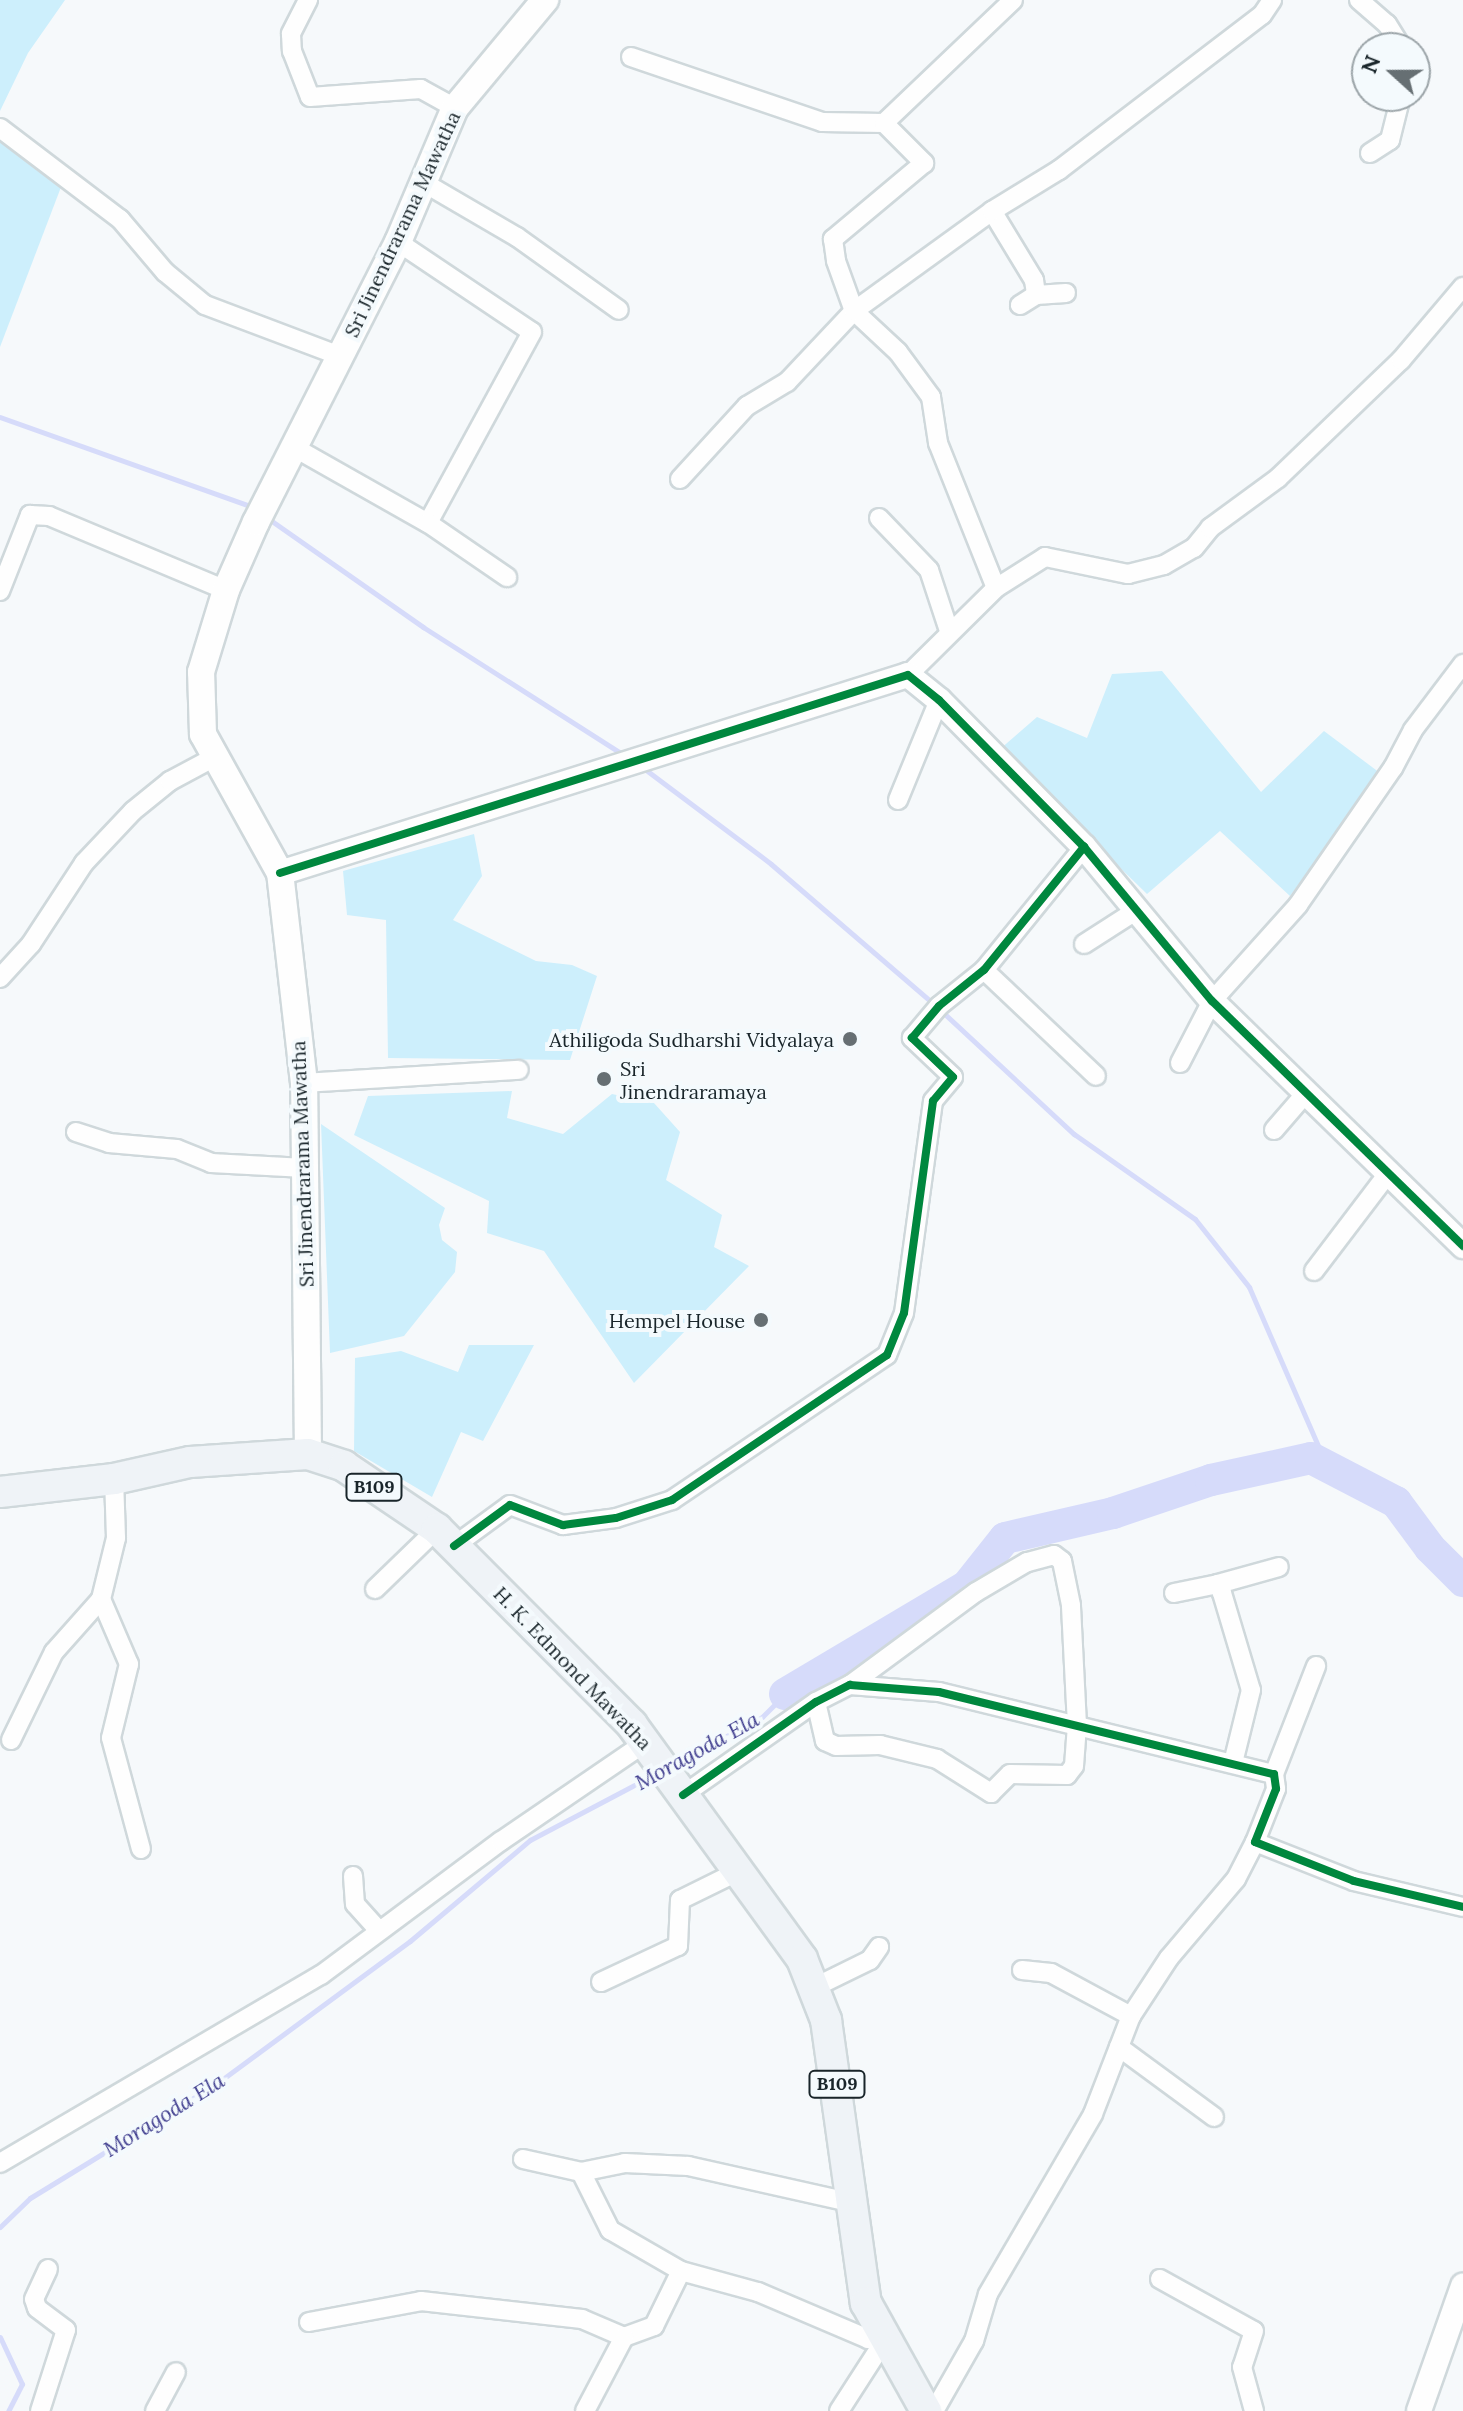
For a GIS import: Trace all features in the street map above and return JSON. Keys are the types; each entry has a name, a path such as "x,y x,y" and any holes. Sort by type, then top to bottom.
{"main road":[{"name":"Sri Jinendrarama Mawatha","path":"308,1454 304,1083 280,873 213,758 203,734 201,672 226,590 260,515 297,449 398,242 421,181 455,108 545,0"},
{"name":"H. K. Edmond Mawatha","path":"0,1492 114,1479 190,1462 308,1454 344,1466 446,1538 649,1746 739,1871 769,1906 815,1987 839,2094 849,2202 866,2303 926,2411"}],"street":[{"path":"308,0 291,34 292,51 310,97 333,99 421,89 455,108"},
{"path":"884,123 1013,0"},
{"path":"680,479 747,406 787,382 854,311 992,211 1059,170 1262,15 1272,0"},
{"path":"1359,0 1392,32"},
{"path":"631,57 822,122 884,123 924,163 833,239 854,311 898,352 931,397 938,443 996,588"},
{"path":"1370,153 1390,140 1397,112"},
{"path":"0,128 120,219 165,272 205,305 340,356"},
{"path":"421,181 517,237 619,310"},
{"path":"992,211 1034,280 1028,300 1066,293"},
{"path":"398,242 532,332 428,523"},
{"path":"280,873 908,675 949,631 996,588 1045,557 1128,574 1164,565 1194,548 1210,528 1278,478 1401,360 1463,287"},
{"path":"297,449 428,523 507,577"},
{"path":"0,591 30,515 77,527 226,590"},
{"path":"879,518 929,570 949,631"},
{"path":"1180,1063 1212,1001 1298,905 1393,768 1413,730 1463,664"},
{"path":"908,675 939,700 1084,847 1212,1001 1463,1246"},
{"path":"898,800 939,700"},
{"path":"0,978 31,944 84,863 133,811 170,781 213,758"},
{"path":"375,1589 446,1538 510,1505 563,1525 616,1518 672,1500 887,1355 904,1313 933,1101 953,1077 912,1038 939,1006 984,970 1084,847"},
{"path":"1084,944 1137,910"},
{"path":"984,970 1096,1076"},
{"path":"304,1083 519,1070"},
{"path":"1274,1130 1306,1093"},
{"path":"76,1132 109,1143 177,1149 211,1163 271,1170 305,1168"},
{"path":"1314,1271 1387,1175"},
{"path":"11,1740 54,1652 101,1599 116,1538 114,1479"},
{"path":"680,1790 816,1702 850,1685 976,1592 1027,1562 1054,1555 1062,1561 1071,1605 1077,1725 1074,1766 1067,1775 1010,1774 991,1793 937,1759 880,1745 836,1746 825,1741 816,1702"},
{"path":"1174,1593 1279,1567"},
{"path":"1218,1584 1251,1690 1233,1763"},
{"path":"101,1599 129,1664 111,1738 141,1849"},
{"path":"934,2411 974,2341 988,2294 1093,2114 1131,2016 1169,1958 1228,1890 1255,1842 1276,1789 1274,1774 1316,1666"},
{"path":"850,1685 939,1692 1274,1774"},
{"path":"0,2163 321,1975 379,1931 649,1746"},
{"path":"1255,1842 1354,1881 1463,1907"},
{"path":"601,1982 678,1946 680,1900 739,1871"},
{"path":"353,1876 355,1904 379,1931"},
{"path":"815,1987 870,1960 879,1947"},
{"path":"1022,1970 1051,1973 1131,2016"},
{"path":"1119,2047 1214,2117"},
{"path":"523,2159 581,2172 625,2163 688,2166 849,2202"},
{"path":"581,2172 610,2230 681,2271 758,2292 868,2339 886,2338"},
{"path":"40,2411 66,2330 37,2308 34,2299 48,2269"},
{"path":"585,2411 624,2337 654,2326 681,2271"},
{"path":"1160,2279 1254,2331 1242,2367 1254,2411"},
{"path":"1419,2411 1463,2287"},
{"path":"309,2322 421,2301 582,2319 624,2337"},
{"path":"839,2411 886,2338"},
{"path":"155,2411 176,2372"}],"shaded area":[{"path":"0,0 65,0 28,53 0,111"},
{"path":"0,128 66,174 0,347"},
{"path":"1162,671 1261,792 1324,731 1380,773 1290,896 1220,831 1147,894 999,750 1037,717 1087,738 1112,674"},
{"path":"474,834 482,876 453,920 536,961 572,965 597,976 570,1060 388,1058 386,920 347,915 343,871"},
{"path":"512,1091 507,1118 563,1134 612,1094 654,1103 680,1132 666,1180 722,1215 714,1247 749,1266 634,1383 544,1251 487,1233 489,1201 354,1135 368,1096"},
{"path":"321,1124 445,1208 439,1225 442,1240 457,1252 455,1272 404,1336 330,1353"},
{"path":"469,1345 534,1345 483,1441 461,1432 432,1497 354,1451 355,1358 401,1351 458,1372"}],"waterway":[{"path":"0,417 255,508"},
{"path":"266,517 423,627 627,757"},
{"path":"642,767 771,864 935,1005 1074,1134 1195,1219 1249,1287 1327,1466"},
{"name":"Moragoda Ela","path":"785,1694 967,1586 1005,1538 1113,1513 1211,1480 1311,1458 1396,1502 1430,1548 1463,1581"},
{"name":"Moragoda Ela","path":"674,1764 762,1717 785,1694"},
{"name":"Moragoda Ela","path":"0,2227 30,2198 216,2084 410,1941 530,1840 655,1774"},
{"name":"Moragoda Ela","path":"0,2337 22,2384 8,2411"}],"cycle path":[{"path":"280,873 908,675 939,700 1084,847 1212,1001 1463,1246"},
{"path":"454,1546 510,1505 563,1525 616,1518 672,1500 887,1355 904,1313 933,1101 953,1077 912,1038 939,1006 984,970 1084,847"},
{"path":"683,1795 816,1702 850,1685 939,1692 1274,1774 1276,1789 1255,1842 1354,1881 1463,1907"}],"place":[{"name":"Athiligoda Sudharshi Vidyalaya","path":"850,1039"},
{"name":"Sri Jinendraramaya","path":"604,1079"},
{"name":"Hempel House","path":"761,1320"}]}
